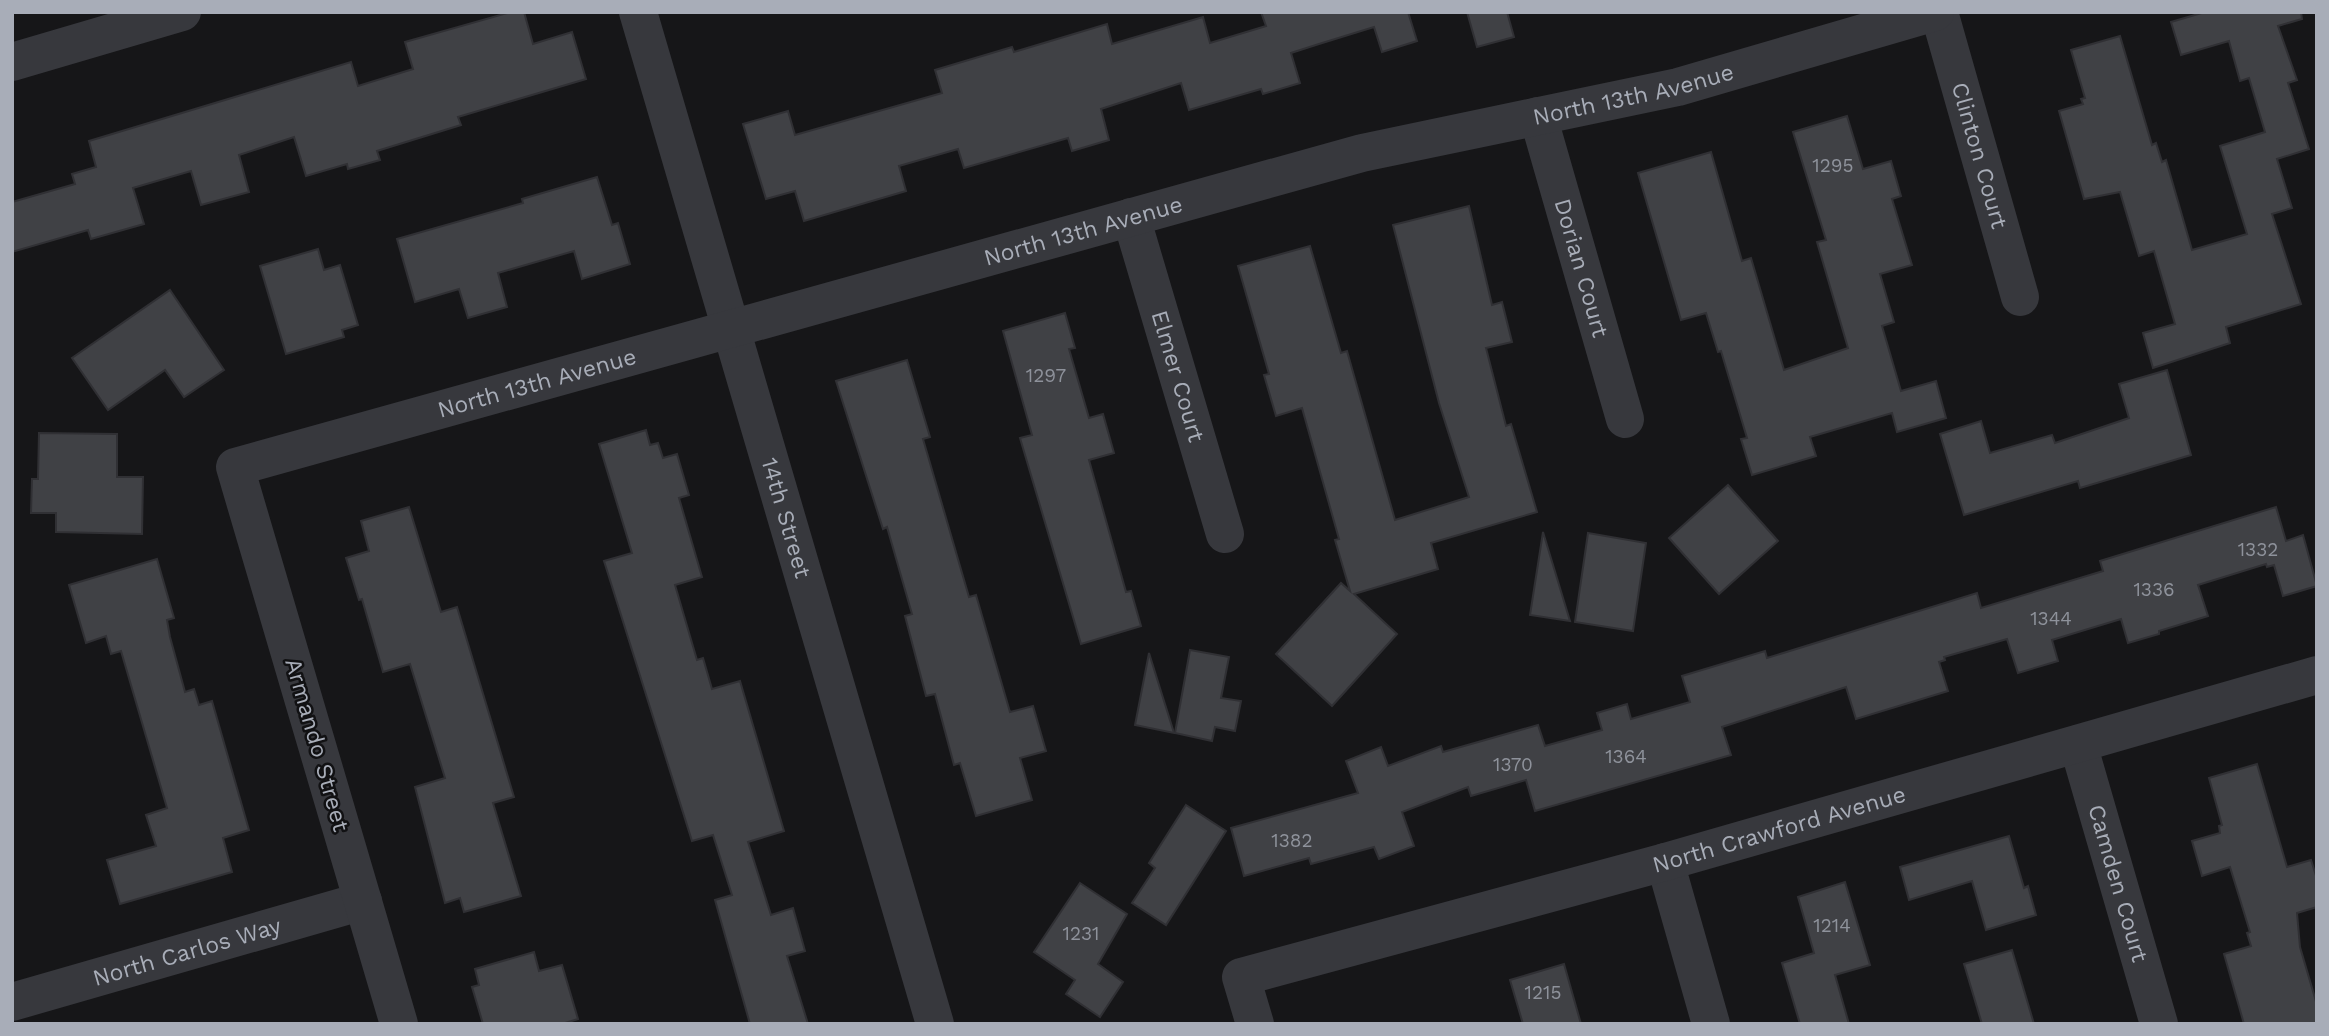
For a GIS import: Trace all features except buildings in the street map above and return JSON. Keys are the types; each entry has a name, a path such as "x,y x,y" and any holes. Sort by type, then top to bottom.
{"street":[{"path":"12,62 182,12"},
{"name":"14th Street","path":"638,12 935,1024"},
{"name":"North 13th Avenue","path":"235,467 1362,153 1678,88 1937,12"},
{"name":"Clinton Court","path":"1937,12 2020,297"},
{"name":"Dorian Court","path":"1538,116 1625,419"},
{"name":"Elmer Court","path":"1131,217 1225,534"},
{"name":"Armando Street","path":"235,467 399,1024"},
{"name":"North Crawford Avenue","path":"1255,1024 1241,977 1665,862 2317,675"},
{"name":"Camden Court","path":"2078,744 2159,1024"},
{"path":"1665,862 1711,1024"},
{"name":"North Carlos Way","path":"12,1002 363,901"}]}
